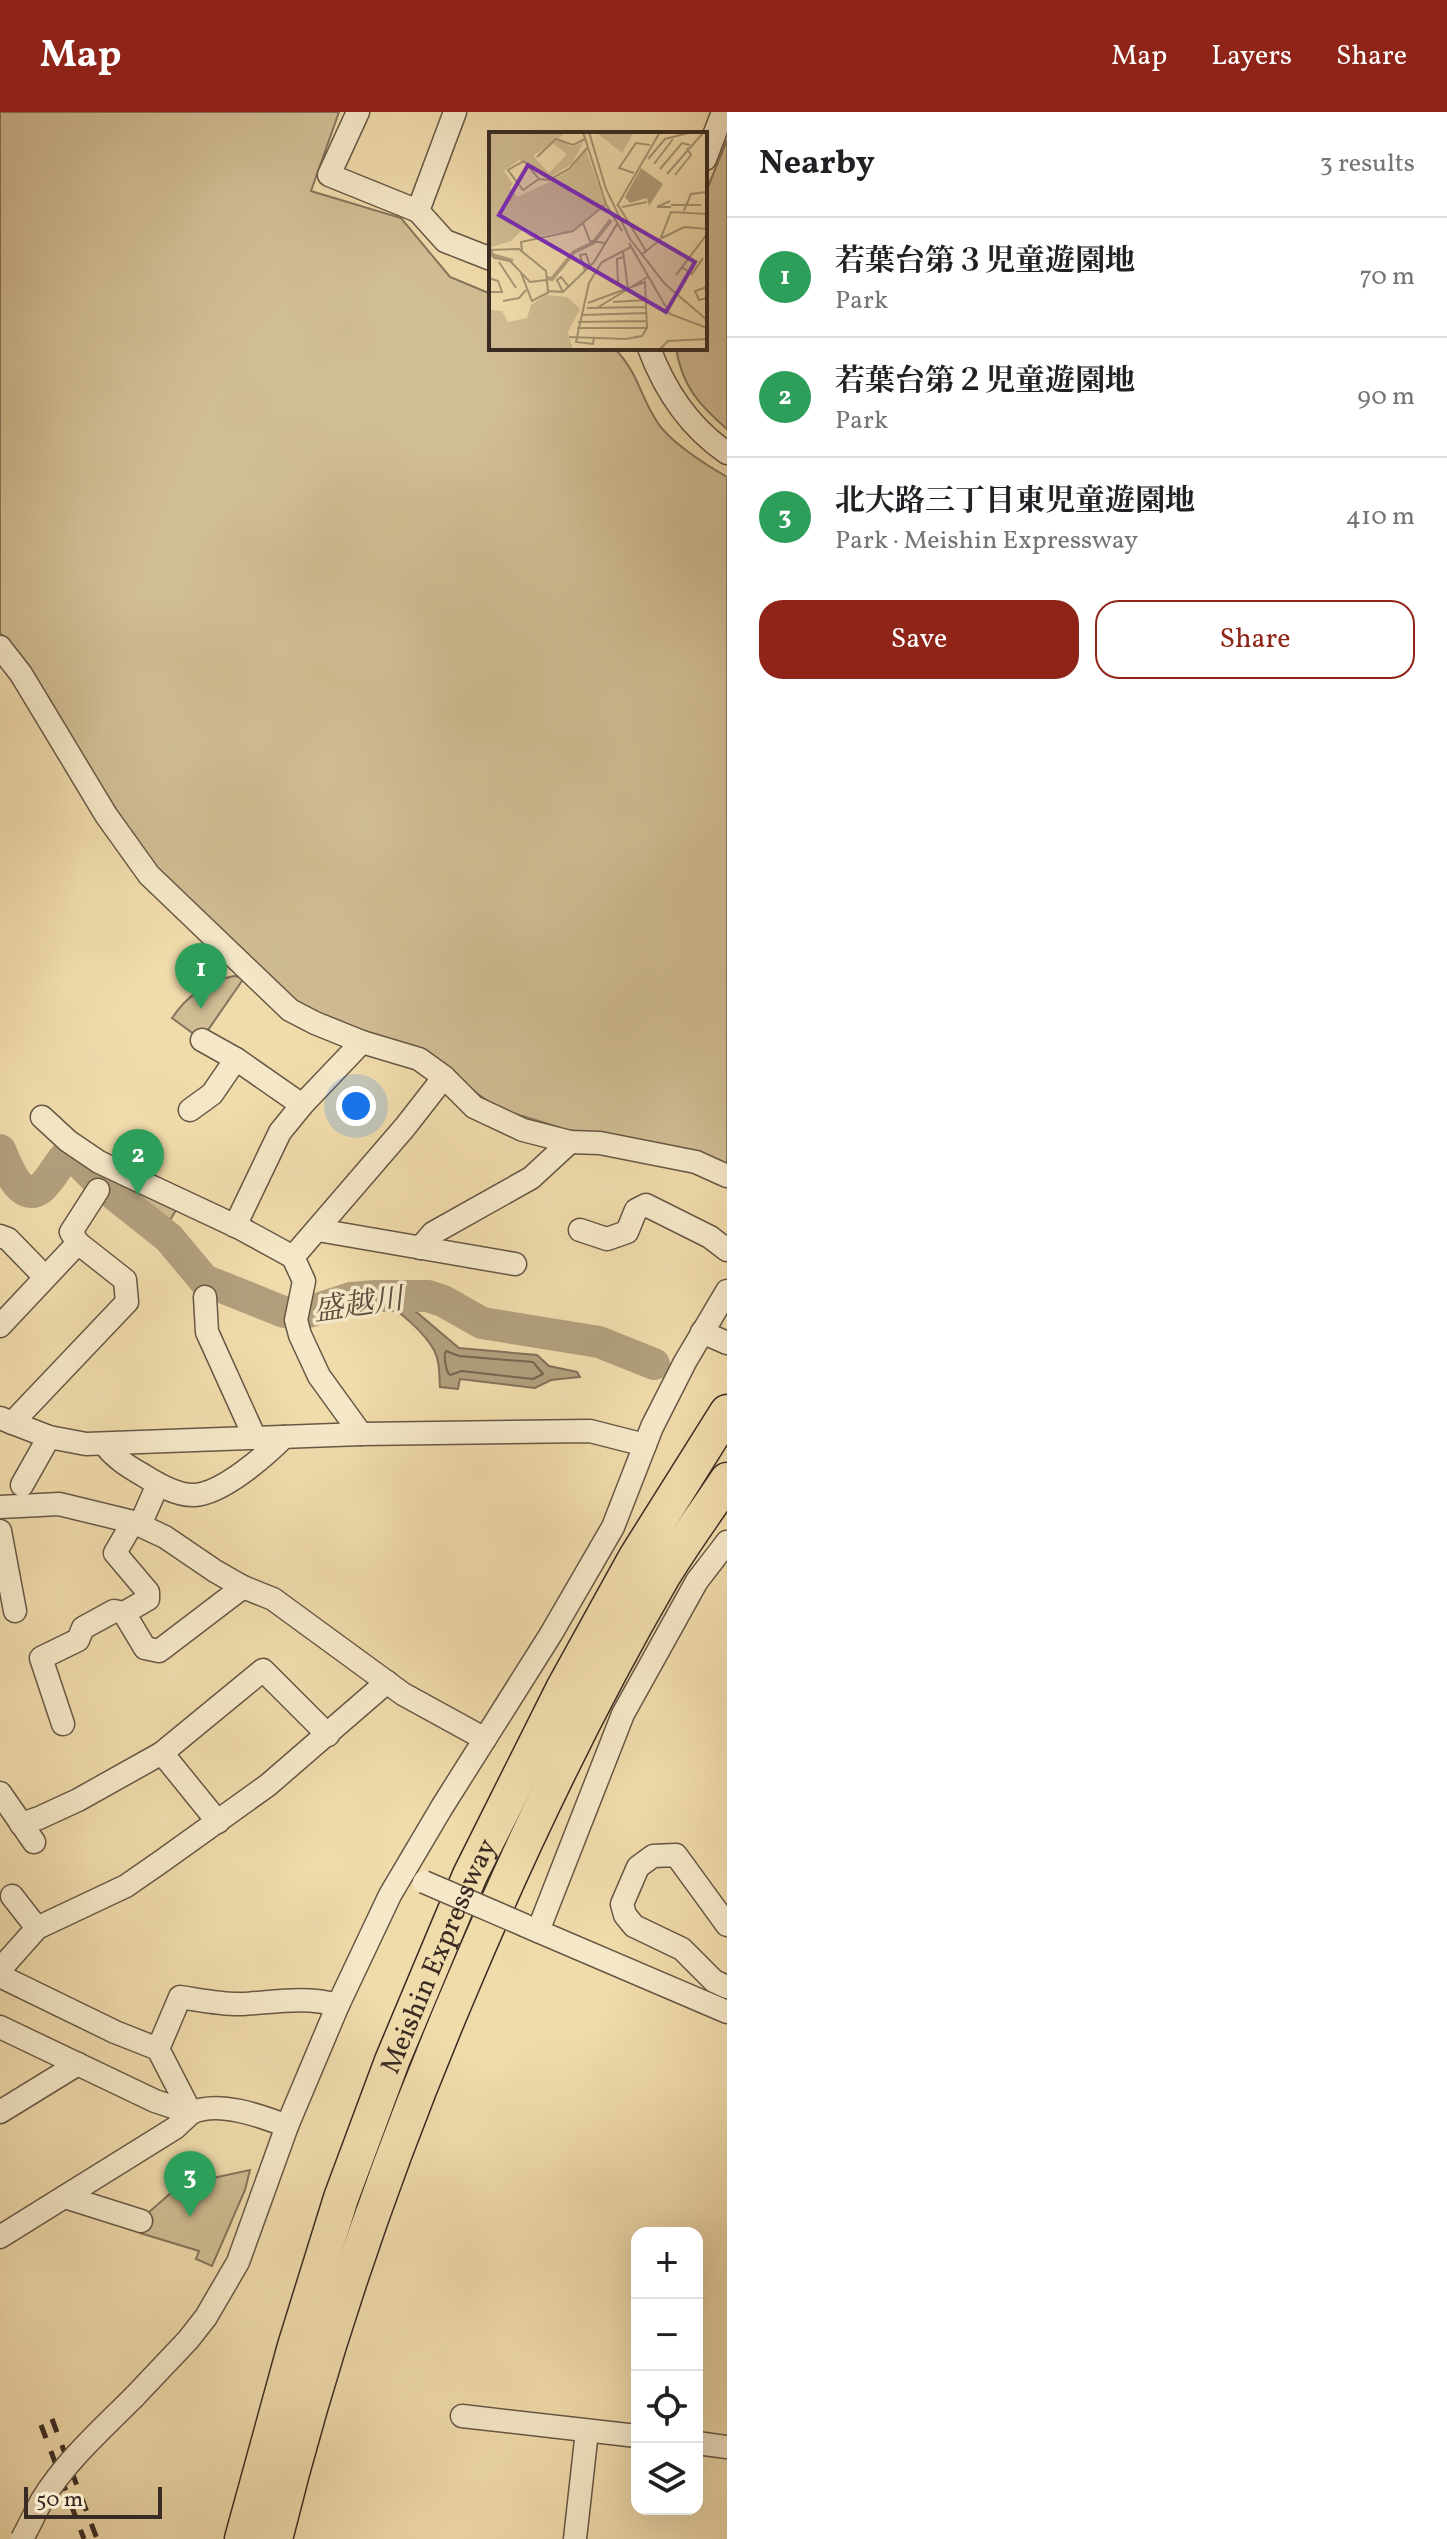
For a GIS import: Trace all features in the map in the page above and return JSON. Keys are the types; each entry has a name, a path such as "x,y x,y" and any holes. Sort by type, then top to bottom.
{"highway":[{"name":"Meishin Expressway","path":"242,2539 295,2346 341,2198 392,2061 470,1875 563,1689 636,1557 727,1412"},
{"name":"Meishin Expressway","path":"275,2539 338,2315 380,2189 427,2067 497,1902 591,1705 665,1573 727,1480"}],"street":[{"path":"358,112 329,175 418,211 445,241 489,258"},
{"path":"418,211 455,112"},
{"path":"707,154 723,112"},
{"path":"650,350 683,413 696,429 727,453"},
{"path":"0,647 21,674 106,815 149,875 290,1010 362,1042 419,1059 444,1077 474,1107 523,1130 570,1142 600,1143 684,1159 727,1176"},
{"path":"202,1040 236,1059 302,1105"},
{"path":"235,1226 280,1132 362,1042"},
{"path":"190,1110 212,1094 236,1059"},
{"path":"293,1257 444,1077"},
{"path":"42,1117 68,1141 99,1162 293,1257 304,1281 297,1312 300,1335 319,1376 361,1434"},
{"path":"420,1248 433,1233 531,1178 570,1142"},
{"path":"98,1190 71,1232 78,1243 125,1280 127,1302 6,1420 49,1437 86,1444 361,1434 590,1431 645,1445"},
{"path":"580,1230 607,1239 627,1232 636,1210 646,1205 710,1237 727,1250"},
{"path":"318,1230 515,1264"},
{"path":"0,1236 8,1239 45,1277"},
{"path":"1,1324 78,1243"},
{"path":"22,2539 57,2479 188,2340 222,2291 238,2262 287,2126 338,2005 390,1895 413,1878 485,1739 613,1527 645,1445 678,1375 727,1291"},
{"path":"205,1297 207,1332 255,1438"},
{"path":"702,1332 727,1343"},
{"path":"22,1485 49,1437"},
{"path":"104,1444 122,1463 158,1484 176,1492 195,1495 217,1488 255,1463 284,1437"},
{"path":"63,1724 41,1658 78,1640 83,1628 114,1611 124,1613 148,1599 148,1592 115,1553 136,1524 158,1484"},
{"path":"0,1507 59,1504 136,1524 165,1537 243,1587 273,1599 387,1682 485,1739"},
{"path":"0,1531 15,1611"},
{"path":"531,1928 623,1714 697,1581 727,1542"},
{"path":"124,1613 145,1648 159,1651 243,1587"},
{"path":"0,1793 27,1833 39,1818 162,1753 263,1670 328,1735"},
{"path":"191,2113 158,2049 115,2032 0,1975 5,1964 37,1928 126,1886 218,1822 268,1785 387,1682"},
{"path":"162,1753 218,1822"},
{"path":"727,1925 676,1855 653,1856 638,1867 622,1904 625,1915 634,1926 682,1949 714,1981 727,1987"},
{"path":"413,1878 727,2012"},
{"path":"12,1896 37,1928"},
{"path":"158,2049 180,1997 240,2004 272,2000 322,2001 338,2005"},
{"path":"0,2027 155,2101 191,2113"},
{"path":"0,2112 78,2064"},
{"path":"0,2237 175,2128 199,2109 234,2109 287,2126"},
{"path":"65,2197 141,2221"},
{"path":"462,2416 631,2435"},
{"path":"575,2539 587,2431"},
{"path":"703,2444 727,2447"}],"shaded area":[{"path":"0,112 339,112 311,191 401,218 450,277 489,293 489,350 616,350 629,367 652,413 671,438 727,477 727,1168 574,1132 497,1108 455,1077 288,999 172,893 102,792 19,654 0,633"},
{"path":"727,140 727,429 693,394 676,350 707,350 707,189"},
{"path":"234,976 244,978 208,1030 204,1029 198,1037 172,1018 198,991"},
{"path":"93,1168 178,1207 170,1220 159,1216 119,1192"},
{"path":"250,2170 245,2190 212,2266 196,2259 199,2251 140,2233 149,2212 180,2185"}],"water":[{"path":"401,1299 459,1348 537,1355 549,1366 577,1372 580,1377 551,1380 535,1388 460,1379 458,1389 440,1387 437,1359 430,1343 384,1301"}],"waterway":[{"name":"盛越川","path":"0,1150 20,1187 33,1192 41,1188 65,1157 77,1160 101,1184 169,1238 204,1280 284,1312 308,1312 351,1298 428,1296 482,1323 599,1342 654,1364"}],"railway":[{"path":"52,2419 97,2539"},
{"path":"41,2425 84,2539"}],"place":[{"name":"若葉台第３児童遊園地","path":"201,1009"},
{"name":"若葉台第２児童遊園地","path":"138,1195"},
{"name":"北大路三丁目東児童遊園地","path":"190,2217"}]}
